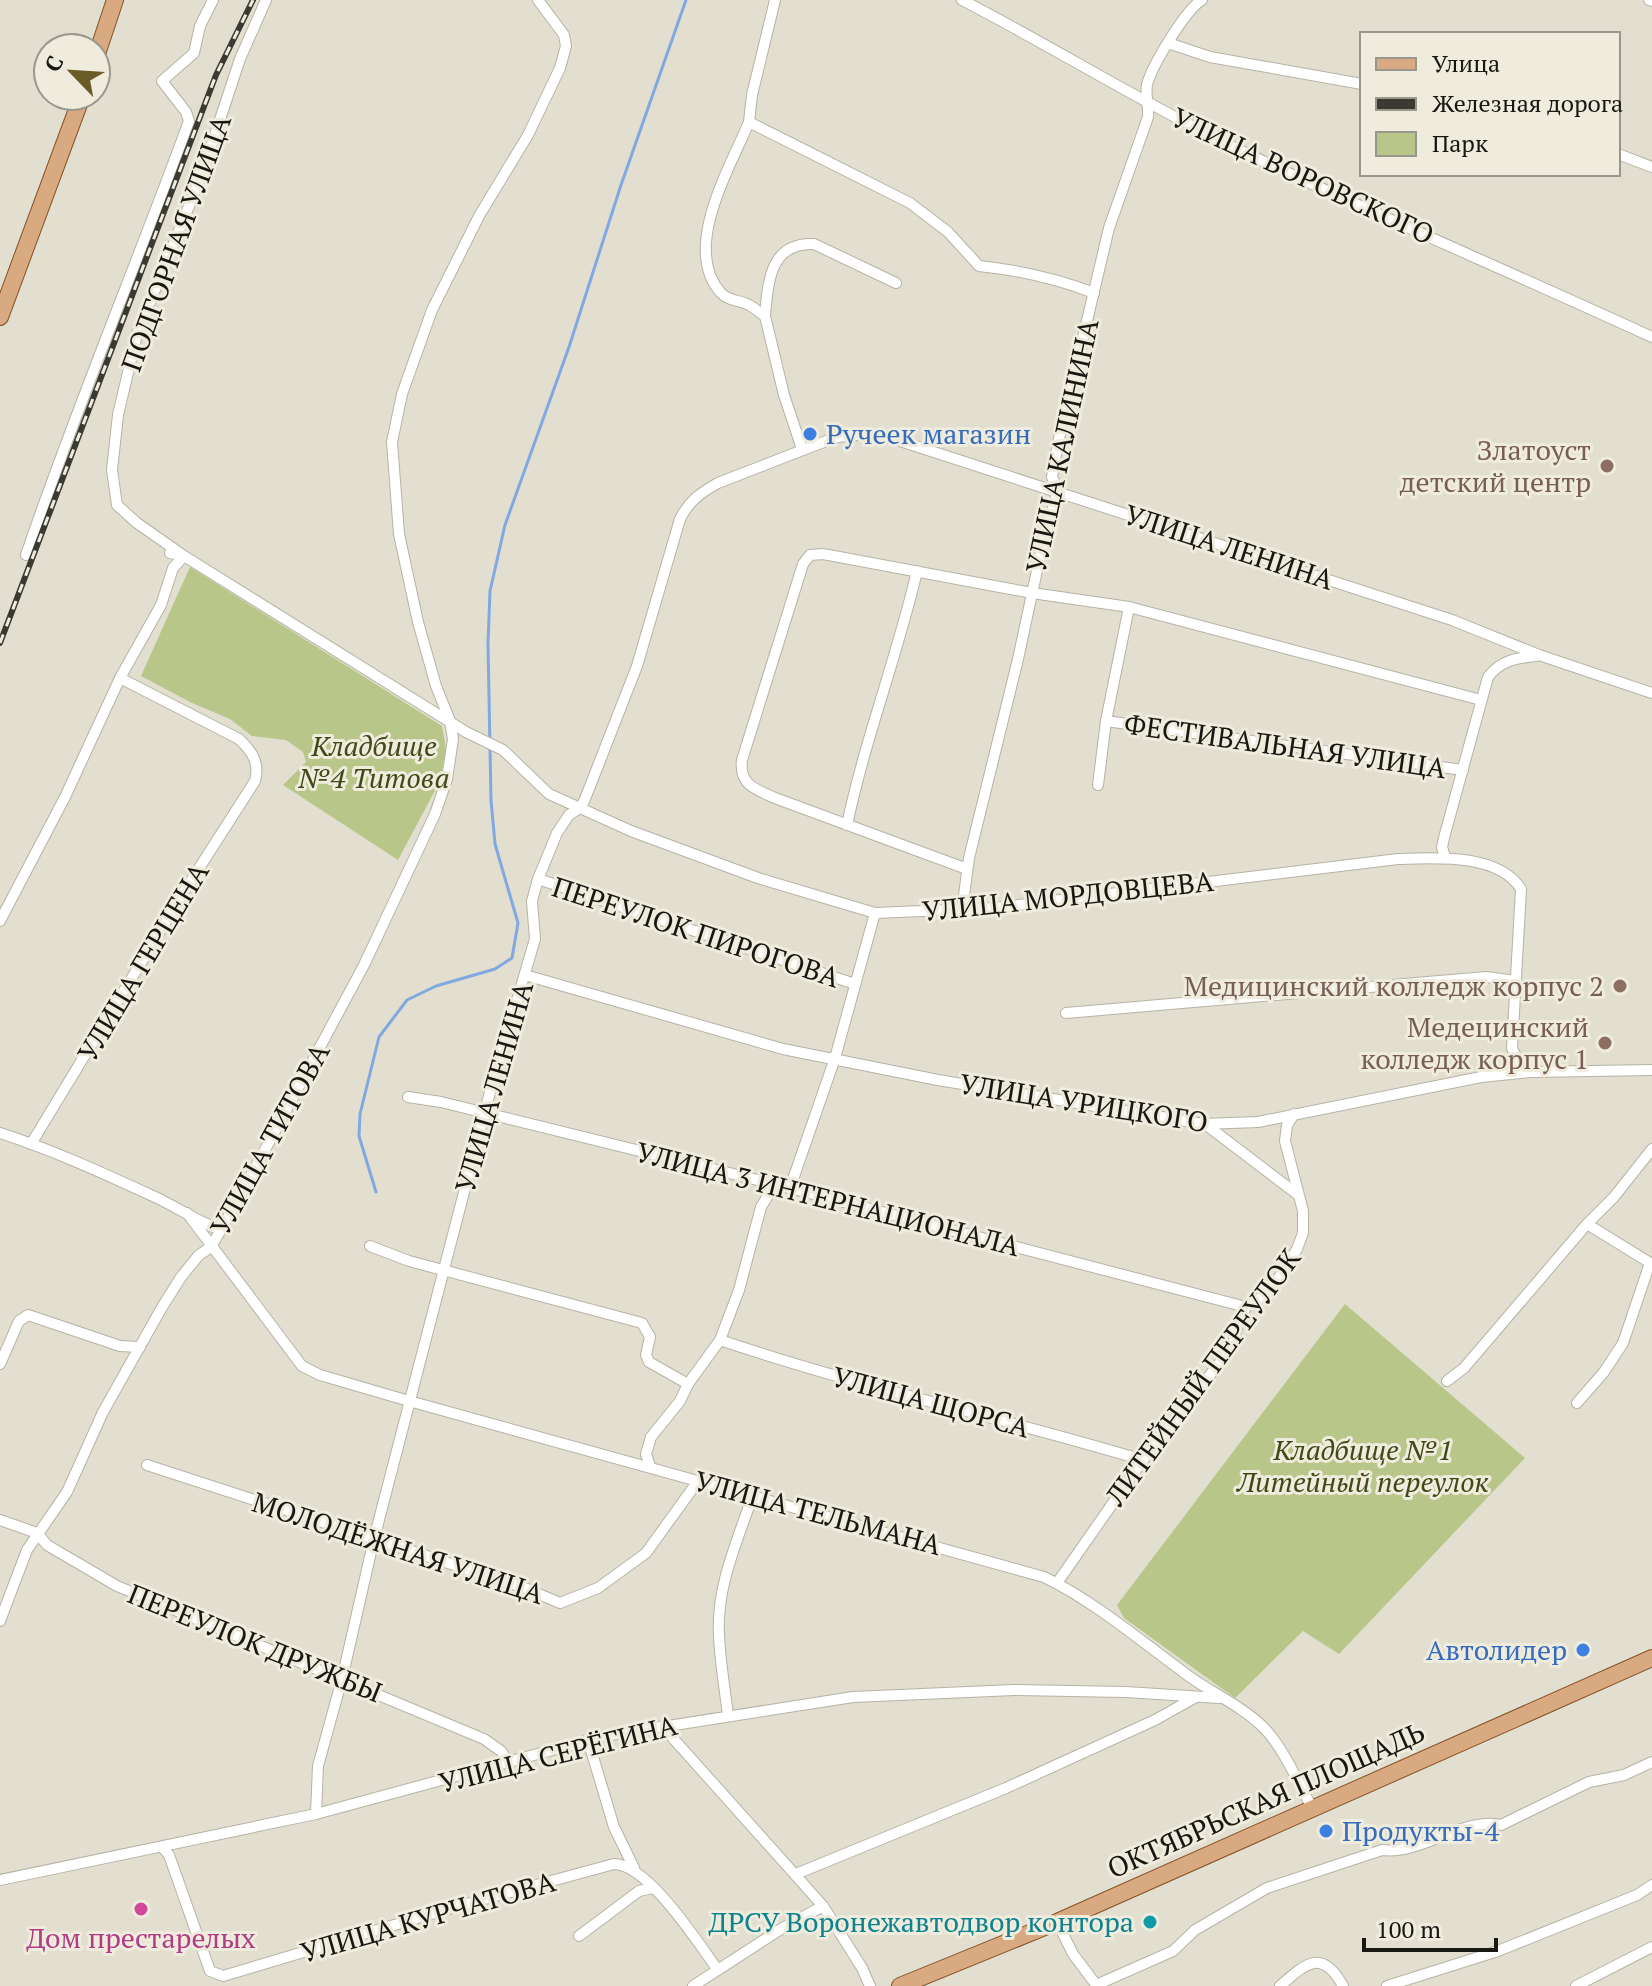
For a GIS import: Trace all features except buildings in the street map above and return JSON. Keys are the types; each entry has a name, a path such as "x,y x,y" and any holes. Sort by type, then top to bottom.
{"main road":[{"path":"104,32 115,0"},
{"path":"0,317 76,112"},
{"name":"ОКТЯБРЬСКАЯ ПЛОЩАДЬ","path":"900,1986 1057,1922 1652,1658"}],"street":[{"path":"26,555 60,453 141,252 189,121 186,112 162,81 194,53 200,26 213,0"},
{"name":"ПОДГОРНАЯ УЛИЦА","path":"266,0 240,59 202,174 137,334 118,415 112,470 117,505 184,556 450,721"},
{"name":"УЛИЦА ТИТОВА","path":"0,1621 27,1550 67,1492 103,1412 181,1277 199,1255 211,1247 221,1230 364,965 435,814 447,779 453,739 450,721 428,661 399,534 392,442 402,394 432,310 479,216 528,135 560,68 566,46 564,35 538,0"},
{"path":"765,316 719,291 706,266 704,248 707,228 749,122 752,95 775,0"},
{"name":"УЛИЦА ВОРОВСКОГО","path":"962,0 1233,147 1652,337"},
{"name":"УЛИЦА КАЛИНИНА","path":"962,910 967,869 1058,491 1052,477 1058,443 1109,228 1148,117 1146,86 1185,16 1194,4 1202,0"},
{"path":"1168,43 1210,57 1360,84"},
{"path":"749,122 910,203 948,232 979,266 1005,269 1094,293"},
{"path":"1620,155 1652,167"},
{"path":"802,449 784,395 765,316 768,281 781,256 793,245 814,244 896,283"},
{"name":"УЛИЦА ЛЕНИНА","path":"316,1814 318,1766 342,1679 374,1539 507,1026 535,939 532,901 538,879 557,833 569,815 581,807 637,666 680,519 688,504 701,493 802,449 852,434 873,435 1058,491 1452,620 1539,655 1652,693"},
{"name":"ПОДГОРНАЯ УЛИЦА","path":"170,553 184,556"},
{"path":"967,869 748,786 743,778 742,760 793,593 803,564 810,555 823,554 1032,593 1129,607 1481,700"},
{"path":"0,921 60,808 120,678 161,605 173,568 184,556"},
{"path":"847,825 857,777 904,627 917,571"},
{"name":"ФЕСТИВАЛЬНАЯ УЛИЦА","path":"1098,785 1106,721 1129,607"},
{"path":"1445,857 1442,847 1445,834 1488,677 1497,666 1518,658 1539,655"},
{"name":"УЛИЦА ГЕРЦЕНА","path":"31,1144 255,781 258,769 250,750 239,739 120,678"},
{"name":"УЛИЦА МОРДОВЦЕВА","path":"450,721 495,745 549,794 656,841 758,878 875,913 962,910 1398,859 1445,857 1496,868 1512,875 1521,889 1516,981"},
{"name":"ФЕСТИВАЛЬНАЯ УЛИЦА","path":"1106,721 1463,770"},
{"path":"453,739 466,732"},
{"name":"ПЕРЕУЛОК ПИРОГОВА","path":"538,879 855,984"},
{"path":"790,1188 835,1058 875,913"},
{"name":"УЛИЦА УРИЦКОГО","path":"525,975 783,1049 938,1080 1204,1124 1258,1122 1481,1077 1530,1072 1652,1070"},
{"path":"1066,1013 1486,977 1516,981 1512,1048 1519,1063 1530,1072"},
{"name":"УЛИЦА 3 ИНТЕРНАЦИОНАЛА","path":"408,1097 790,1188 1246,1307"},
{"name":"ЛИТЕЙНЫЙ ПЕРЕУЛОК","path":"1057,1583 1143,1460 1232,1347 1246,1307 1270,1292 1297,1249 1303,1233 1303,1211 1285,1141 1287,1125 1294,1114"},
{"path":"1204,1124 1298,1195"},
{"path":"0,1133 221,1230"},
{"path":"1447,1381 1464,1368 1587,1224 1614,1197 1652,1149"},
{"path":"650,1466 646,1454 651,1437 680,1401 688,1384 720,1340 739,1290 761,1207 774,1186"},
{"name":"УЛИЦА ТЕЛЬМАНА","path":"187,1213 302,1366 320,1375 409,1401 1014,1568 1057,1583 1267,1731 1312,1808"},
{"path":"1577,1403 1604,1372 1623,1343 1651,1264 1587,1224"},
{"path":"370,1246 443,1270 642,1323 650,1337 646,1355 649,1362 688,1384"},
{"path":"0,1364 19,1321 28,1315 120,1346 140,1347"},
{"name":"УЛИЦА ЩОРСА","path":"720,1340 795,1366 1060,1435 1143,1460"},
{"name":"МОЛОДЁЖНАЯ УЛИЦА","path":"147,1465 525,1588 560,1603 598,1588 646,1553 698,1481"},
{"path":"728,1716 718,1632 731,1559 753,1495"},
{"name":"ПЕРЕУЛОК ДРУЖБЫ","path":"0,1520 37,1533 47,1545 117,1586 484,1739 501,1751 510,1764"},
{"name":"УЛИЦА СЕРЁГИНА","path":"0,1880 316,1814 510,1764 588,1740 853,1697 1014,1690 1221,1698"},
{"path":"796,1874 1006,1788 1155,1720 1198,1696"},
{"path":"662,1726 823,1906 870,1986"},
{"path":"588,1740 614,1827 635,1870 718,1970"},
{"path":"1057,1922 1073,1954 1097,1986 1173,1951 1195,1930 1267,1888 1382,1850 1417,1847 1487,1822 1501,1825 1589,1782 1624,1775 1652,1762"},
{"name":"УЛИЦА КУРЧАТОВА","path":"162,1847 169,1855 210,1971 223,1976 448,1909 614,1864 624,1864 635,1870"},
{"path":"1387,1986 1498,1951 1637,1895 1652,1885"},
{"path":"579,1936 639,1891 653,1888"},
{"path":"693,1986 781,1929 823,1906"},
{"path":"1576,1986 1652,1947"},
{"path":"1280,1986 1297,1971 1320,1961 1328,1965 1343,1986"}],"green space":[{"name":"Кладбище №4 Титова","path":"190,567 442,726 446,749 440,781 398,860 283,785 306,762 303,752 286,740 252,736 230,719 141,676"},
{"name":"Кладбище №1 Литейный переулок","path":"1345,1304 1525,1458 1339,1654 1303,1631 1235,1698 1124,1618 1117,1605"}],"waterway":[{"path":"376,1192 359,1136 360,1114 379,1037 407,1000 436,986 495,969 512,958 518,923 495,844 491,800 490,591 505,525 569,347 621,185 686,0"}],"railway":[{"path":"0,643 216,75 253,0"}],"place":[{"name":"Ручеек магазин","path":"810,434"},
{"name":"Златоуст детский центр","path":"1607,466"},
{"name":"Медицинский колледж корпус 2","path":"1620,986"},
{"name":"Медецинский колледж корпус 1","path":"1605,1043"},
{"name":"Автолидер","path":"1583,1650"},
{"name":"Продукты-4","path":"1326,1831"},
{"name":"Дом престарелых","path":"141,1909"},
{"name":"ДРСУ Воронежавтодвор контора","path":"1150,1922"}]}
